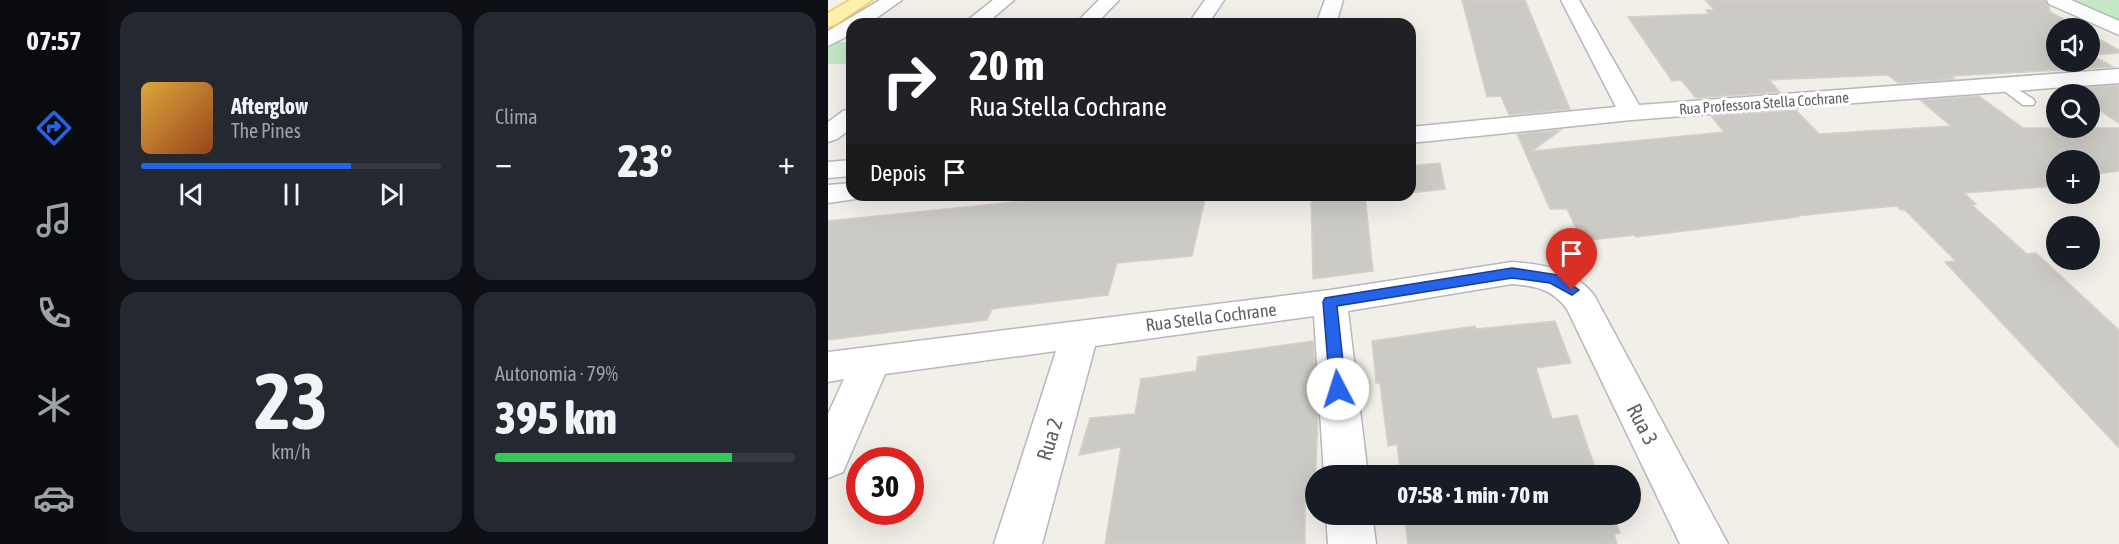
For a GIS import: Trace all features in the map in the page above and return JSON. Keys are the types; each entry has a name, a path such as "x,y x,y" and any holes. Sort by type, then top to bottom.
{"main road":[{"path":"828,9 843,0"},
{"path":"828,21 863,0"}],"street":[{"path":"864,18 893,0"},
{"path":"981,18 1005,0"},
{"path":"1092,18 1110,0"},
{"path":"1202,18 1215,0"},
{"path":"1328,18 1334,0"},
{"path":"1570,0 1631,113"},
{"path":"2056,0 2119,29"},
{"path":"828,40 846,29"},
{"name":"Rua Professora Stella Cochrane","path":"1416,134 1631,113 2119,76"},
{"path":"828,134 846,120"},
{"path":"828,170 846,168"},
{"path":"828,194 846,192"},
{"name":"Rua Stella Cochrane","path":"828,367 1330,302 1512,273 1554,279 1572,290 1582,304"},
{"path":"1330,302 1345,465"},
{"name":"Rua 3","path":"1582,304 1704,544"},
{"name":"Rua 2","path":"1018,544 1080,334"},
{"path":"828,459 872,361"},
{"path":"1350,525 1352,544"}],"lane":[{"path":"2004,84 2028,102"}],"green space":[{"path":"2070,0 2119,0 2119,21"},
{"path":"846,42 846,64 828,64 828,43"}],"building":[{"path":"1462,0 1525,0 1570,109 1509,115 1501,96 1487,97"},
{"path":"1705,0 2045,0 2050,12 2061,18 2046,18 2046,71 1951,76 1955,79 1898,83 1888,75 1769,80 1780,92 1696,98 1681,80 1672,81 1628,17 1709,14 1706,10 1714,10"},
{"path":"2100,40 2119,50 2119,53 2100,54"},
{"path":"2100,60 2113,67 2100,68"},
{"path":"2119,85 2119,123 2100,111 2100,86"},
{"path":"1979,96 2023,128 2046,128 2046,138 2100,138 2100,128 2119,128 2119,171 2100,174 2100,150 2046,150 2046,187 1964,193 1976,204 1972,205 2027,254 2036,253 2046,262 2046,270 2054,270 2119,330 2119,448 1945,262 1956,261 1905,210 1897,206 1884,207 1636,237 1635,235 1582,241 1567,209 1550,209 1517,134 1561,130 1532,151 1724,132 1711,116 1796,110 1819,134 1951,126 1920,100"},
{"path":"1440,163 1445,189 1416,192 1416,165"},
{"path":"1023,201 1205,201 1192,256 1117,263 1108,295 992,309 987,320 828,340 828,221"},
{"path":"1311,201 1366,201 1373,271 1313,279"},
{"path":"1555,321 1571,363 1536,368 1552,419 1577,415 1594,465 1400,465 1397,444 1388,446 1380,383 1376,383 1372,341 1475,326 1476,329"},
{"path":"1313,341 1318,414 1316,465 1305,465 1305,544 1105,544 1121,447 1079,455 1090,418 1135,414 1141,379 1196,371 1198,357"},
{"path":"1405,525 1617,525 1620,533 1614,534 1617,544 1408,544"}],"route":[{"path":"1338,389 1330,302 1512,273 1533,274 1554,279 1572,290"}]}
